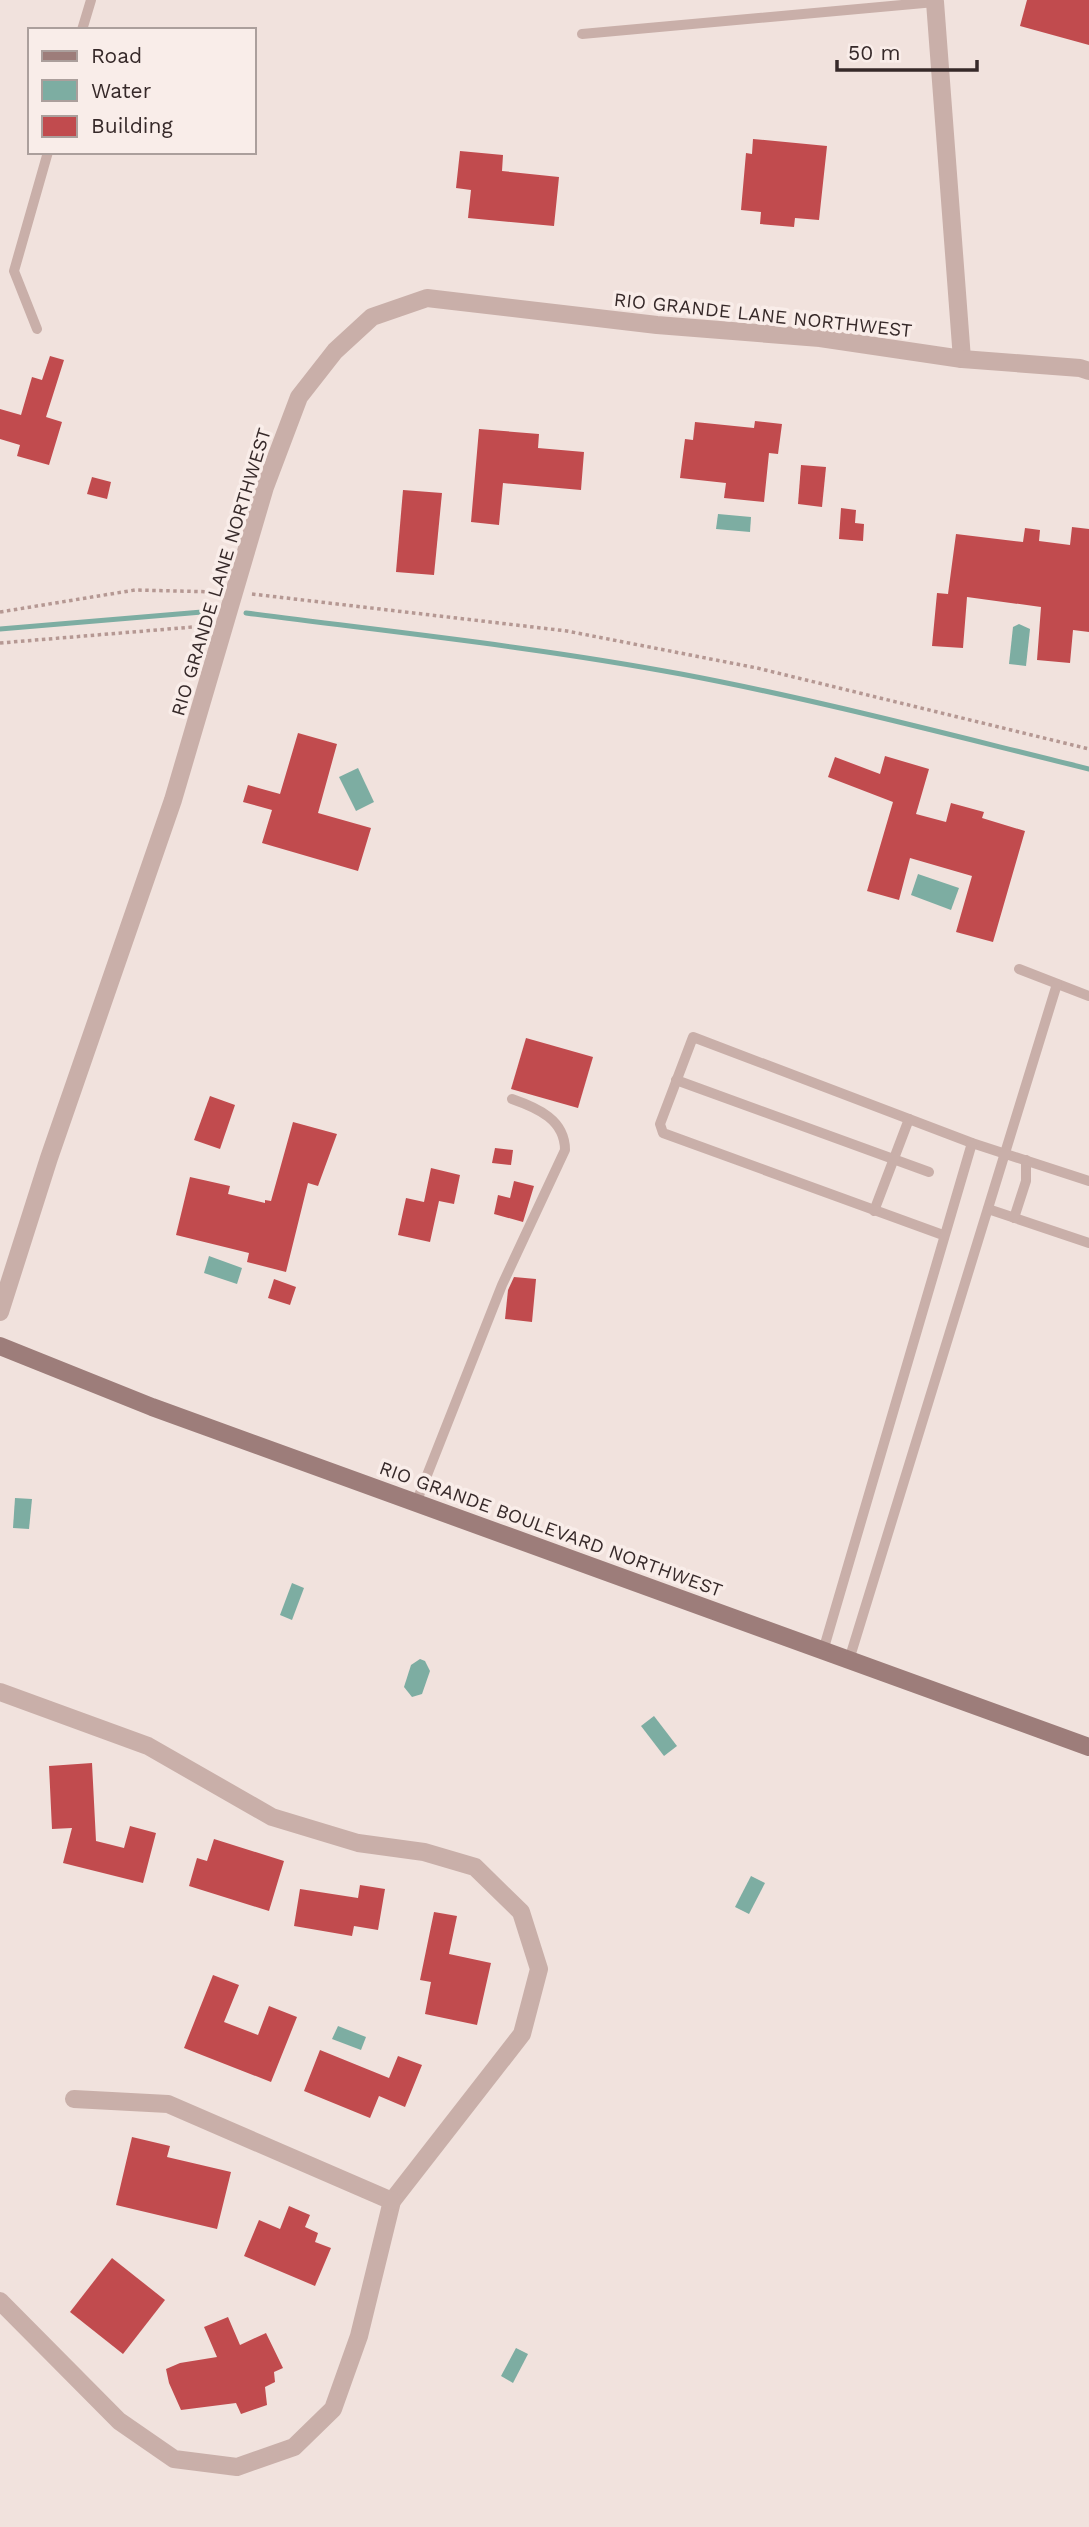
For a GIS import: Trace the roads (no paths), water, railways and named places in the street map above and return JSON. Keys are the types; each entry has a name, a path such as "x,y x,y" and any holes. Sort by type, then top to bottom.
{"street":[{"path":"935,2 962,359"},
{"name":"RIO GRANDE LANE NORTHWEST","path":"0,1312 49,1158 173,800 265,487 299,397 335,352 372,317 427,298 657,325 820,338 962,359 1080,368 1089,371"},
{"name":"RIO GRANDE BOULEVARD NORTHWEST","path":"0,1346 141,1403 1089,1747"},
{"path":"0,1692 148,1746 272,1817 358,1843 424,1852 475,1867 521,1912 538,1969 522,2034 392,2201 359,2336 333,2409 294,2447 237,2467 174,2459 119,2421 0,2301"},
{"path":"74,2099 168,2104 392,2201"}],"lane":[{"path":"83,28 91,0"},
{"path":"582,34 935,2"},
{"path":"37,330 14,271 47,154"},
{"path":"1019,969 1089,996"},
{"path":"849,1660 1056,984"},
{"path":"943,1235 670,1138 663,1133 660,1124 693,1037 972,1143 1089,1181"},
{"path":"676,1080 929,1172"},
{"path":"416,1503 502,1285 565,1150 565,1135 557,1122 512,1099"},
{"path":"874,1211 909,1119"},
{"path":"823,1651 972,1143"},
{"path":"1014,1218 1026,1181 1026,1160"},
{"path":"988,1209 1089,1243"}],"water":[{"path":"718,514 751,517 750,532 716,529"},
{"path":"1019,624 1030,629 1026,666 1009,664 1013,627"},
{"path":"358,768 374,802 356,811 339,777"},
{"path":"918,874 959,888 951,910 911,895"},
{"path":"209,1256 242,1268 237,1284 204,1273"},
{"path":"15,1498 32,1499 29,1529 13,1528"},
{"path":"292,1583 304,1588 292,1620 280,1615"},
{"path":"420,1659 425,1661 430,1671 422,1694 412,1697 404,1687 411,1665"},
{"path":"654,1716 677,1746 664,1756 641,1726"},
{"path":"751,1876 765,1883 749,1914 735,1907"},
{"path":"338,2026 366,2037 361,2050 332,2039"},
{"path":"516,2348 528,2354 513,2383 501,2376"}],"waterway":[{"path":"0,629 214,611"},
{"path":"246,613 627,664 835,707 1089,769"}]}
